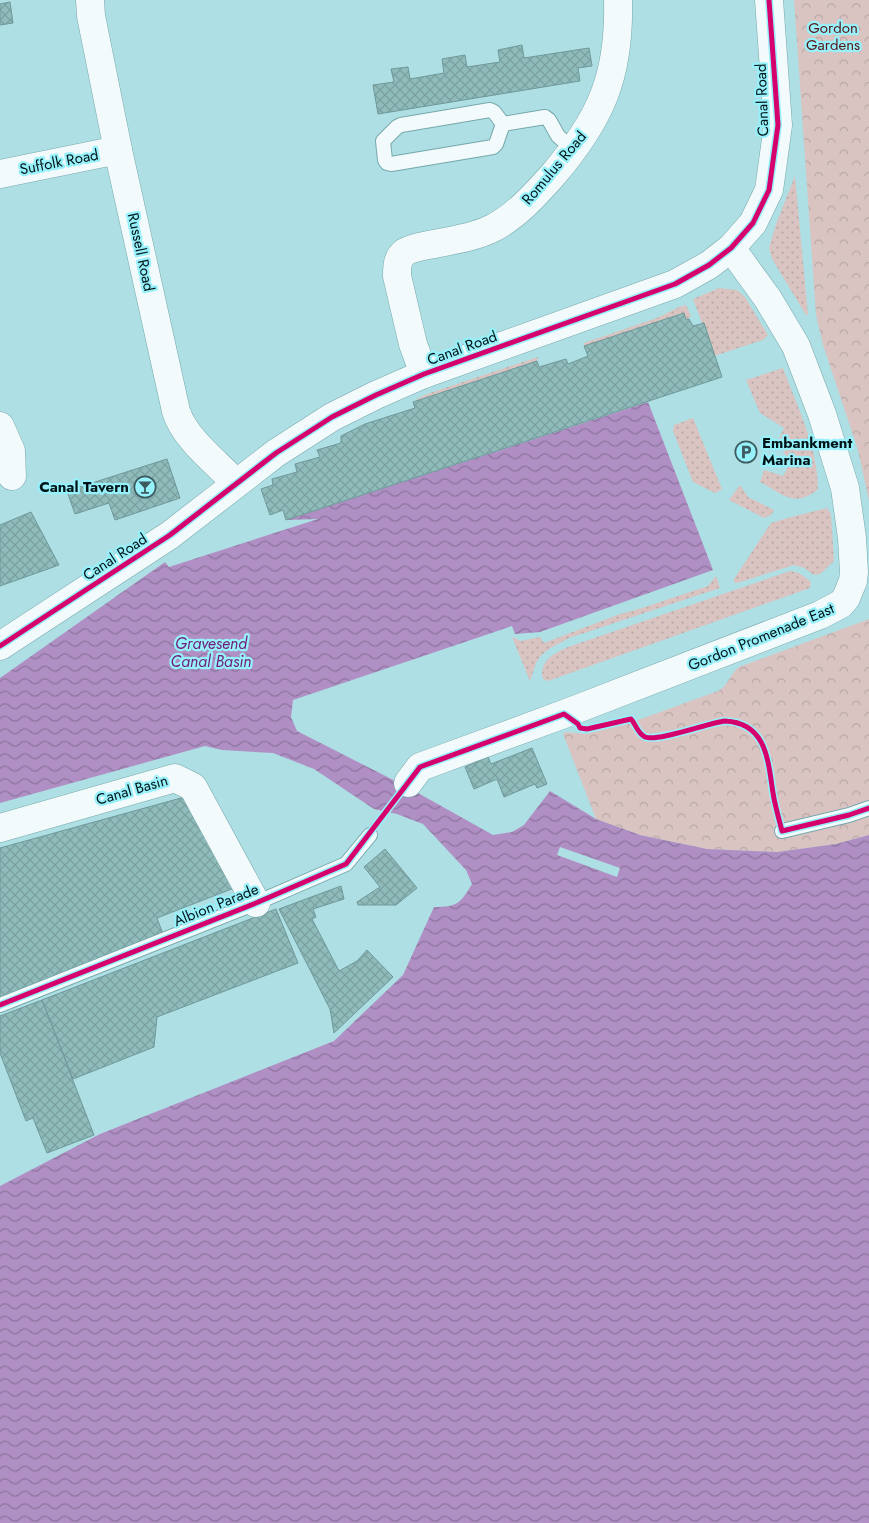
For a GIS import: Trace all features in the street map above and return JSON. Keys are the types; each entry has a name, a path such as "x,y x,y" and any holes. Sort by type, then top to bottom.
{"street":[{"name":"Russell Road","path":"90,0 91,16 118,150 178,417 190,436 236,484"},
{"name":"Romulus Road","path":"424,374 413,344 397,276 397,265 401,256 414,248 466,237 487,230 500,223 519,210 574,150 594,119 609,85 618,31 618,0"},
{"name":"Canal Road","path":"0,646 170,535 282,448 332,417 424,374 675,284 709,265 732,248 753,223 769,190 778,124 769,0"},
{"name":"Suffolk Road","path":"0,174 118,150"},
{"name":"Gordon Promenade East","path":"408,783 420,767 573,711 820,615 841,604 846,598 854,576 852,538 845,488 822,414 788,330 732,248"},
{"path":"0,426 11,451 13,475"},
{"name":"Canal Basin","path":"0,828 175,778 193,787 256,902"}],"lane":[{"path":"490,110 494,112 503,124 496,144 489,148 391,164 385,160 383,141 397,127 402,125 490,110"},
{"path":"503,124 546,117 558,136 574,150"},
{"path":"782,831 849,815 869,808"},
{"name":"Albion Parade","path":"0,1005 346,864 370,835"}],"green space":[{"name":"Gordon Gardens","path":"794,0 869,0 869,501 858,450 823,345 816,315"},
{"path":"795,176 808,315 806,315 772,259 769,248 776,224"},
{"path":"719,288 737,290 745,297 768,335 763,340 714,356 704,323 702,323 693,299"},
{"path":"686,305 691,316 686,320 683,313 584,346 584,343 657,318"},
{"path":"538,357 537,361 416,401 427,394"},
{"path":"783,368 811,442 817,473 818,489 810,495 795,499 782,495 760,482 764,470 783,476 790,464 778,441 784,428 760,413 746,380"},
{"path":"693,418 722,489 715,493 693,482 673,431 674,425"},
{"path":"740,485 748,497 774,510 771,515 764,518 729,500"},
{"path":"827,508 831,514 834,561 820,574 814,575 804,568 794,565 734,583 734,579 771,523"},
{"path":"790,571 796,572 811,582 810,588 548,681 543,679 543,668 548,659 568,647"},
{"path":"716,576 720,588 569,638 554,646 537,661 530,681 512,637 521,641 540,637 544,643 620,614 708,586"},
{"path":"869,619 869,835 836,844 777,852 707,849 640,835 596,819 563,734 566,732 586,734 630,723 718,691 739,667"}],"water":[{"name":"Gravesend Canal Basin","path":"648,402 713,570 540,632 515,634 512,626 293,700 291,717 297,731 409,788 493,835 512,832 524,825 550,791 596,819 640,835 707,849 777,852 836,844 869,835 869,1523 0,1523 0,1186 100,1134 334,1041 403,975 434,907 457,903 472,884 466,870 423,824 397,814 374,809 314,769 273,753 222,750 205,746 0,803 0,678 165,562 169,567 318,519 286,520"}],"pier":[{"path":"560,847 620,868 617,877 557,855"}],"building":[{"path":"10,2 13,23 0,25 0,4"},
{"path":"522,45 524,58 589,48 592,66 578,68 580,81 378,114 373,85 394,82 391,69 408,67 410,79 444,73 442,59 465,55 467,67 500,62 498,50"},
{"path":"684,313 686,320 689,319 693,326 704,323 722,377 286,520 283,510 270,515 261,489 273,485 272,479 297,472 295,464 320,457 317,450 341,443 341,436 365,424 415,408 413,402 537,361 539,367 566,359 568,364 588,356 584,346"},
{"path":"167,459 180,498 115,520 109,503 75,514 67,491"},
{"path":"31,512 59,565 0,586 0,525"},
{"path":"532,748 547,784 537,788 535,784 504,797 497,779 474,789 465,767 488,757 491,764"},
{"path":"181,798 191,804 234,888 157,918 163,934 0,999 0,848"},
{"path":"385,849 417,888 396,905 358,905 357,902 380,887 364,867"},
{"path":"341,886 344,899 313,909 316,917 312,919 339,971 357,961 367,950 393,977 334,1033 330,1009 279,909"},
{"path":"276,909 298,963 157,1017 154,1047 73,1079 42,1000"},
{"path":"42,1000 94,1135 47,1153 33,1118 26,1121 0,1053 0,1016"}],"cycle path":[{"path":"0,646 170,535 276,453 332,417 424,374 675,284 709,265 731,248 753,223 769,190 778,125 769,0"},
{"path":"0,1005 256,903 346,864 420,767 564,714 578,724 580,728 587,729 631,719 642,735 651,738 672,735 717,722 739,723 750,729 763,746 767,757 782,831 849,815 869,808"}],"place":[{"name":"Embankment Marina","path":"746,452"},
{"name":"Canal Tavern","path":"145,487"}]}
